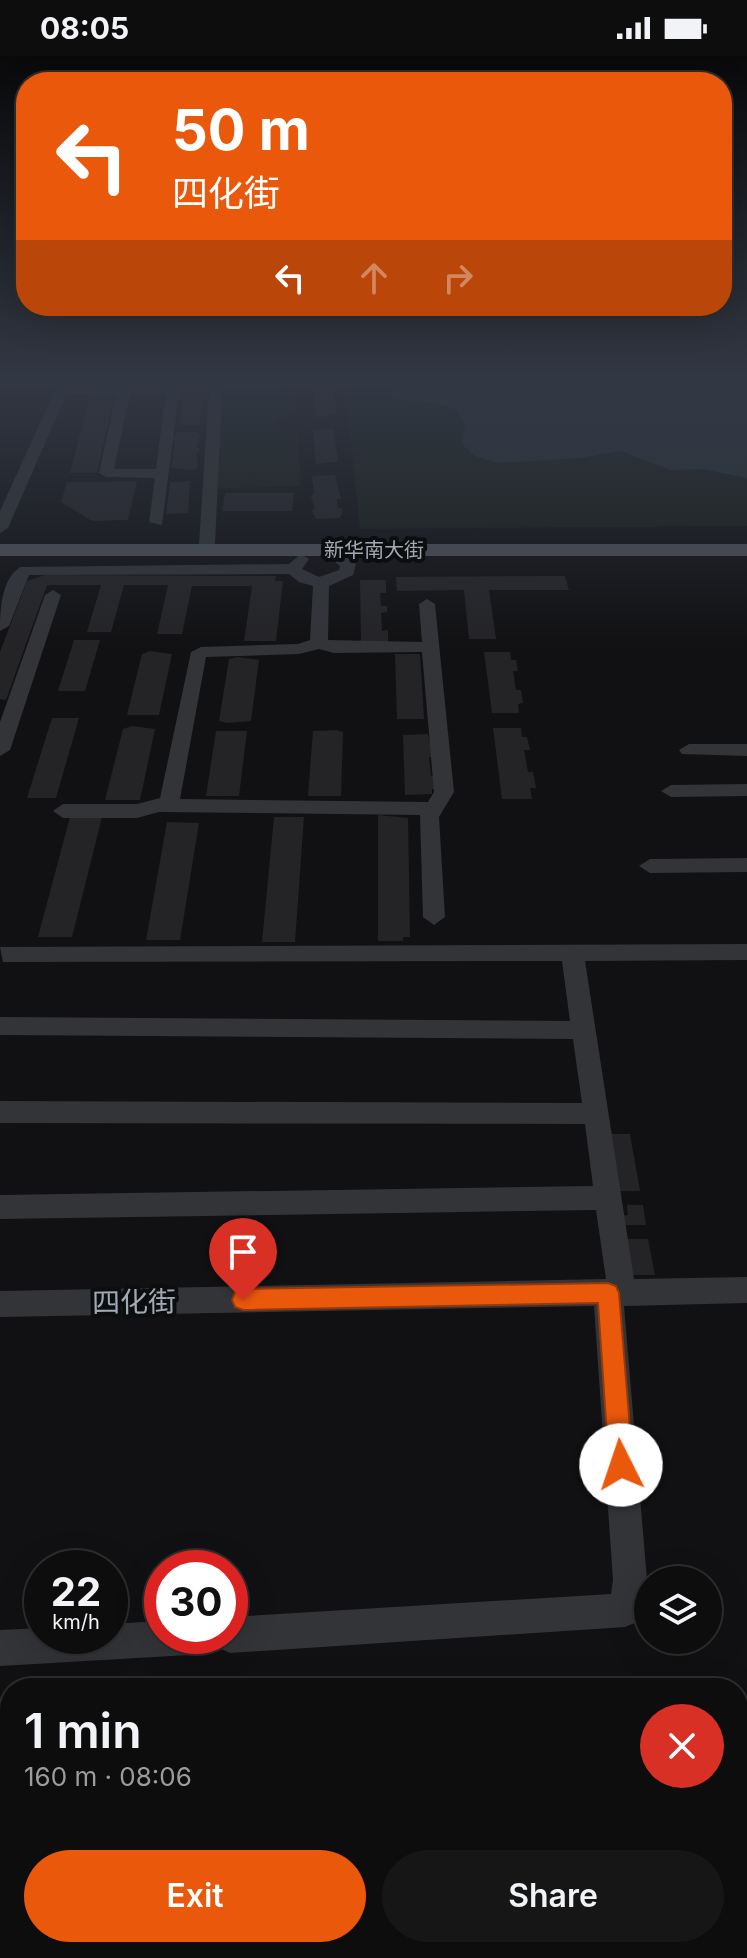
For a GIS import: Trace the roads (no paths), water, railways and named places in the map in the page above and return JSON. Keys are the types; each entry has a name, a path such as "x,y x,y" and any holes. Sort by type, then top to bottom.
{"main road":[{"name":"新华南大街","path":"0,544 747,543"},
{"name":"新华南大街","path":"0,550 747,550"}],"street":[{"path":"0,528 27,468"},
{"path":"107,468 106,473 163,474"},
{"path":"157,522 164,468"},
{"path":"207,544 211,468"},
{"path":"0,626 21,573 26,570 294,569 320,550 346,561 349,568 339,578 321,582 303,578 294,569"},
{"path":"319,643 321,582"},
{"path":"0,750 7,707 53,595"},
{"path":"427,604 444,792 429,817 434,917"},
{"path":"169,805 197,656 208,650 299,649 319,643 334,648 431,647"},
{"path":"689,750 747,750"},
{"path":"671,791 747,790"},
{"path":"63,811 137,811 169,805 406,806 435,810"},
{"path":"650,866 747,865"},
{"path":"3,954 573,955 747,952"},
{"path":"248,1634 625,1610 630,1580 609,1198 573,955"},
{"path":"0,1026 584,1030"},
{"path":"0,1112 596,1114"},
{"path":"0,1207 609,1198"},
{"name":"四化街","path":"0,1304 747,1290"},
{"path":"0,1648 144,1640"}]}
